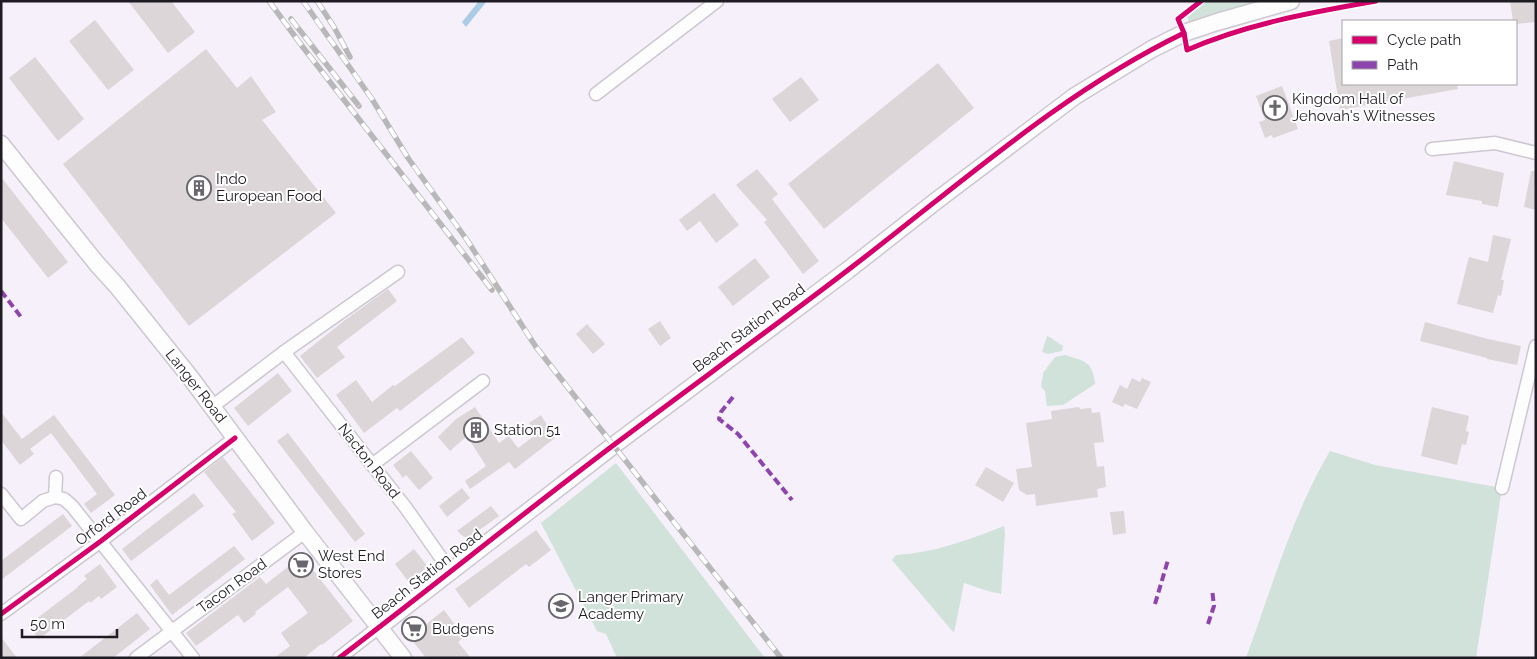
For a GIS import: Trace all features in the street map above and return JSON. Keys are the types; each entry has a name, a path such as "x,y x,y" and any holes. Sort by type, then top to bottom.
{"main road":[{"name":"Beach Station Road","path":"379,628 614,444 848,270 936,200 1075,96 1152,48 1184,33 1290,1"},
{"name":"Langer Road","path":"1,144 212,406 305,532 403,658"}],"street":[{"path":"596,94 717,1"},
{"path":"1432,149 1495,142 1536,153"},
{"path":"212,406 284,352 398,272"},
{"path":"1502,488 1536,346"},
{"name":"Nacton Road","path":"284,352 406,508 451,572"},
{"path":"372,465 483,381"},
{"name":"Orford Road","path":"1,614 101,541 235,438"},
{"path":"55,497 56,477"},
{"path":"1,494 21,519 44,501 55,497 64,500 72,506 193,658"},
{"name":"Tacon Road","path":"136,658 305,532"},
{"name":"Beach Station Road","path":"339,658 379,628"}],"green space":[{"path":"1205,1 1291,1 1189,31 1188,17"},
{"path":"1047,336 1063,345 1062,351 1048,354 1042,352"},
{"path":"1065,355 1090,366 1095,384 1063,405 1047,406 1045,391 1041,387 1043,373 1055,357"},
{"path":"1330,451 1375,465 1502,488 1476,658 1246,658 1294,526"},
{"path":"616,463 765,658 617,658 606,634 597,631 541,523"},
{"path":"1004,526 1001,594 964,583 954,633 892,560 896,555 937,549"}],"water":[{"path":"479,1 487,1 466,27 462,22"}],"building":[{"path":"128,1 171,1 195,32 168,53"},
{"path":"1510,1 1536,1 1536,22 1517,24 1517,20 1513,20"},
{"path":"95,20 134,70 108,90 69,41"},
{"path":"1342,38 1342,85 1457,85 1458,89 1340,110 1329,41"},
{"name":"Indo European Food","path":"206,49 237,88 251,76 276,112 262,120 336,213 189,326 63,164"},
{"path":"35,57 84,119 58,141 9,78"},
{"path":"938,63 974,108 824,229 788,184"},
{"path":"801,77 819,100 790,122 772,99"},
{"name":"Kingdom Hall of Jehovah's Witnesses","path":"1282,86 1298,129 1273,138 1272,135 1265,138 1259,122 1265,120 1256,96"},
{"path":"1454,161 1504,173 1498,207 1482,204 1482,201 1446,195"},
{"path":"757,169 778,194 772,199 819,261 803,274 764,222 767,220 736,185"},
{"path":"1531,171 1536,171 1536,210 1524,207"},
{"path":"1,177 68,262 48,278 1,218"},
{"path":"714,193 739,225 716,243 700,221 687,231 679,220"},
{"path":"1493,235 1511,239 1501,280 1504,280 1501,296 1498,295 1493,313 1457,304 1469,257 1488,262"},
{"path":"755,258 770,277 733,306 718,287"},
{"path":"388,289 397,301 337,347 345,357 317,378 300,356"},
{"path":"660,321 671,338 660,346 648,329"},
{"path":"1425,322 1521,346 1517,365 1420,341"},
{"path":"587,324 605,344 593,354 576,334"},
{"path":"462,337 475,353 400,411 397,408 364,433 336,395 356,380 372,402"},
{"path":"278,373 292,391 248,426 234,408"},
{"path":"1132,378 1140,382 1142,378 1151,382 1137,409 1125,404 1123,407 1112,402 1120,385 1127,389"},
{"path":"475,407 499,443 509,436 518,448 538,433 529,423 541,415 555,438 515,469 509,462 470,489 465,481 486,466 467,436 450,451 438,437 456,419"},
{"path":"1079,407 1080,409 1091,408 1092,413 1100,412 1104,442 1094,443 1097,467 1104,466 1106,487 1097,489 1098,497 1036,506 1035,494 1027,495 1019,490 1016,469 1032,467 1026,423 1052,419 1051,411"},
{"path":"1432,407 1469,416 1466,431 1469,432 1466,445 1462,444 1457,465 1421,456"},
{"path":"1,412 22,439 54,415 115,495 91,513 84,504 97,494 51,433 30,449 34,454 20,465 1,440"},
{"path":"288,433 365,534 355,542 277,441"},
{"path":"411,451 433,478 419,490 406,475 403,478 393,465"},
{"path":"223,457 275,523 252,541 232,514 236,512 204,472"},
{"path":"986,467 1014,483 1003,502 975,485"},
{"path":"462,488 470,498 447,517 439,506"},
{"path":"194,493 204,506 131,561 122,549"},
{"path":"491,506 499,516 468,538 457,531"},
{"path":"1124,511 1126,533 1113,535 1110,512"},
{"path":"63,514 72,526 1,580 1,561"},
{"path":"536,530 551,550 529,567 526,564 469,608 455,589"},
{"path":"234,546 245,559 172,615 150,585 157,579 169,595"},
{"path":"414,549 428,567 408,581 395,564"},
{"path":"302,556 353,621 304,658 274,658 290,646 281,633 308,613 288,587 255,612 256,614 244,623 238,615 196,646 186,633 260,577 266,584"},
{"path":"100,564 117,587 101,599 99,596 90,603 89,601 39,639 28,625 77,588 87,579 84,576"},
{"path":"444,610 464,637 458,642 471,658 426,658 404,630 419,619 424,626"},
{"path":"137,613 150,629 113,658 79,658"},
{"path":"1,637 17,658 1,658"}],"railway":[{"path":"269,1 492,290"},
{"path":"303,1 372,99 408,158 467,240 536,347 781,658"},
{"path":"317,1 350,57"},
{"path":"291,19 359,106"}],"marked path":[{"path":"1,291 21,317"},
{"path":"733,397 721,412 719,419 738,434 792,500"},
{"path":"1155,604 1168,560"},
{"path":"1208,624 1214,606 1212,589"}],"cycle path":[{"path":"1201,1 1178,19 1184,33 1187,50 1256,26 1304,14 1376,1"},
{"path":"339,658 580,470 848,270 1010,143 1052,112 1095,84 1138,57 1184,33"},
{"path":"1,614 101,541 235,438"}],"place":[{"name":"Kingdom Hall of Jehovah's Witnesses","path":"1275,108"},
{"name":"Indo European Food","path":"199,188"},
{"name":"Station 51","path":"476,430"},
{"name":"West End Stores","path":"301,565"},
{"name":"Langer Primary Academy","path":"561,606"},
{"name":"Budgens","path":"414,629"}]}
